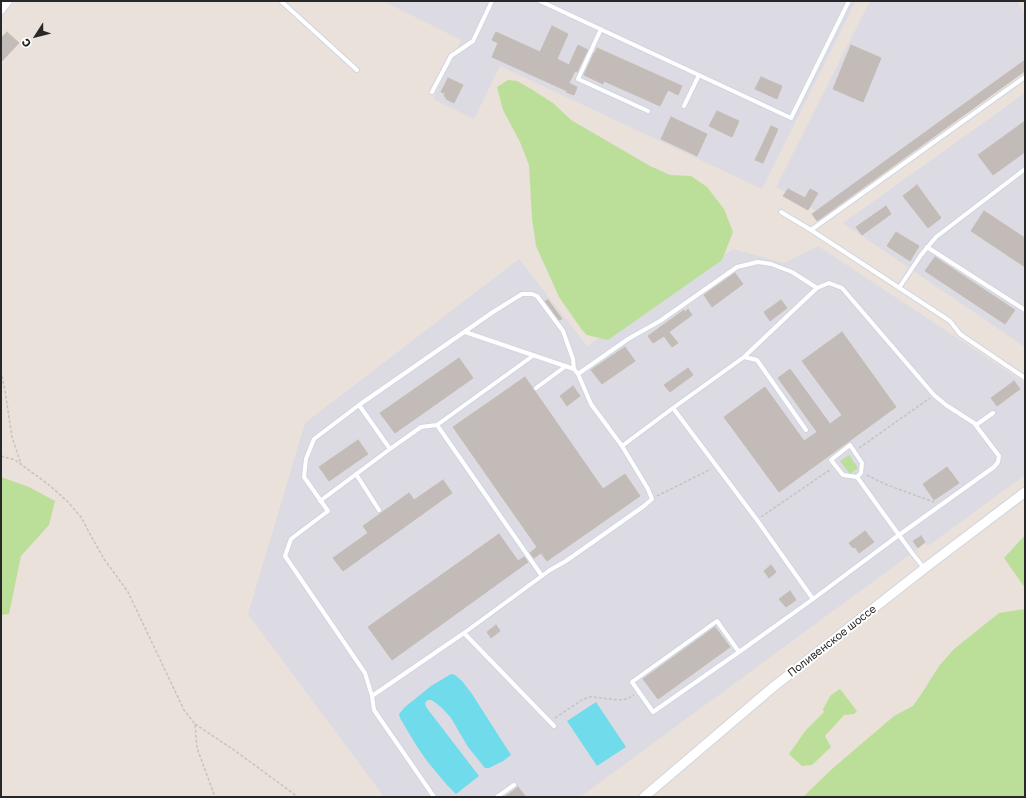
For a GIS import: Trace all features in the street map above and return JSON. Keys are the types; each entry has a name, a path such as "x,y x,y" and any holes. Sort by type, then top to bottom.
{"street":[{"path":"1,10 8,1"},
{"name":"Поливенское шоссе","path":"644,797 772,688 1025,492"}],"lane":[{"path":"281,1 357,70"},
{"path":"432,92 451,56 473,41 492,1"},
{"path":"540,1 791,118 849,1"},
{"path":"601,29 578,79 648,111"},
{"path":"684,106 699,75"},
{"path":"811,230 1025,77"},
{"path":"899,288 920,255 936,236 1025,169"},
{"path":"781,212 950,321 960,334 1024,376"},
{"path":"927,247 1025,310"},
{"path":"578,374 628,339 660,321 737,267 758,262 771,264 792,272 817,288"},
{"path":"622,446 744,357 817,288 829,282 842,288 934,395 946,405 974,423 1000,456 994,467 813,599 739,652 653,712 632,682 717,621 739,652"},
{"path":"434,797 374,710 372,696 365,673 285,556 291,539 328,511 304,477 306,459 314,438 359,404 522,294 532,294 537,296 563,330 573,359 574,369"},
{"path":"372,696 464,633 652,499 648,489 622,446 592,404 578,374 574,369 465,332"},
{"path":"320,501 421,427 436,425 534,355"},
{"path":"744,357 757,360 806,430"},
{"path":"536,388 566,366"},
{"path":"359,404 390,449"},
{"path":"673,408 757,520 813,599"},
{"path":"976,425 993,413"},
{"path":"436,425 542,576"},
{"path":"857,477 861,473 862,463 850,445 831,460 843,475 857,477 925,568"},
{"path":"356,474 379,510"},
{"path":"464,633 552,724"},
{"path":"497,797 514,785"}],"path":[{"path":"1,371 12,438 21,464"},
{"path":"854,451 934,395"},
{"path":"1,456 15,460 48,484 68,501 81,517 90,536 104,559 128,592 184,710 195,724 234,750 298,797"},
{"path":"652,499 716,466"},
{"path":"757,520 836,466"},
{"path":"861,473 887,485 940,505"},
{"path":"552,724 557,716 589,697 618,700 627,699 639,692"},
{"path":"195,724 197,748 215,797"}],"shaded area":[{"path":"383,1 856,1 762,189 500,66 474,119 433,99 461,40"},
{"path":"870,1 1017,1 1025,15 1025,66 818,212 776,187"},
{"path":"1025,93 1025,347 843,223"},
{"path":"818,246 1025,383 1025,475 928,546 925,543 580,797 384,797 248,614 305,423 519,259 587,346 733,249 784,263"}],"green space":[{"path":"508,80 517,81 531,89 553,103 571,120 650,166 670,175 691,176 707,187 724,209 733,232 722,260 608,340 587,335 559,297 536,246 532,218 529,165 520,142 503,110 497,87"},
{"path":"849,455 858,468 850,474 840,461"},
{"path":"1,477 29,487 55,501 49,525 21,556 9,614 1,615"},
{"path":"1025,535 1025,588 1004,558"},
{"path":"1025,609 1025,797 803,797 832,769 894,716 913,706 939,666 954,649 999,613"},
{"path":"840,689 857,711 854,714 844,715 825,736 831,747 812,765 802,766 789,754 806,730 824,712 823,709 831,695"}],"water":[{"path":"451,674 455,675 462,681 472,694 511,755 489,768 485,768 468,747 451,718 436,703 428,700 425,703 426,707 479,776 456,794 427,761 416,745 399,714 405,707 431,686"},
{"path":"596,702 626,747 597,766 567,721"}],"building":[{"path":"552,26 568,34 557,59 569,65 578,45 588,50 577,72 575,71 569,83 577,87 574,95 492,57 498,43 492,40 496,32 540,52"},
{"path":"7,32 19,43 1,62 1,38"},
{"path":"851,45 881,58 863,102 833,89"},
{"path":"597,48 682,86 678,95 668,90 660,106 604,81 603,84 584,75"},
{"path":"1025,60 1025,71 817,221 812,214"},
{"path":"761,77 782,86 777,99 755,89"},
{"path":"448,78 463,85 454,103 446,99 444,96 445,93 441,92"},
{"path":"717,111 739,121 732,137 709,126"},
{"path":"671,117 707,134 697,156 661,139"},
{"path":"1025,121 1025,152 993,175 978,155"},
{"path":"771,126 778,129 763,163 755,160"},
{"path":"917,185 941,218 928,228 903,196"},
{"path":"788,189 805,198 810,189 818,193 808,210 783,196"},
{"path":"886,206 891,214 862,235 856,227"},
{"path":"984,211 1025,238 1025,267 971,231"},
{"path":"896,232 919,246 910,261 887,246"},
{"path":"935,257 1015,310 1005,324 925,271"},
{"path":"735,273 743,284 712,307 704,295"},
{"path":"548,300 562,319 559,320 545,301"},
{"path":"781,300 787,308 770,321 764,312"},
{"path":"688,309 692,315 669,332 678,343 672,347 664,336 653,343 648,336 684,310 685,312"},
{"path":"842,332 896,407 779,492 724,417 765,387 804,441 817,432 778,378 790,369 830,424 842,415 802,361"},
{"path":"625,347 635,361 602,384 591,370"},
{"path":"459,358 473,378 395,433 380,413"},
{"path":"688,368 693,375 670,392 664,385"},
{"path":"525,377 603,489 625,474 640,496 547,561 541,553 534,558 530,553 537,547 453,427"},
{"path":"1014,381 1020,389 997,406 991,398"},
{"path":"573,386 580,396 567,406 560,396"},
{"path":"358,440 368,454 329,481 319,467"},
{"path":"947,467 959,483 934,500 923,484"},
{"path":"443,480 452,493 343,571 333,558 368,533 363,526 409,493 414,500"},
{"path":"865,531 874,542 859,553 855,547 853,548 849,543"},
{"path":"499,534 518,561 524,557 528,562 392,660 368,627"},
{"path":"921,536 925,542 918,548 913,541"},
{"path":"771,565 776,572 769,578 764,571"},
{"path":"790,591 796,600 786,607 779,599"},
{"path":"496,625 500,631 491,638 487,632"},
{"path":"715,627 730,647 658,699 643,679"},
{"path":"518,787 526,797 505,797"}]}
